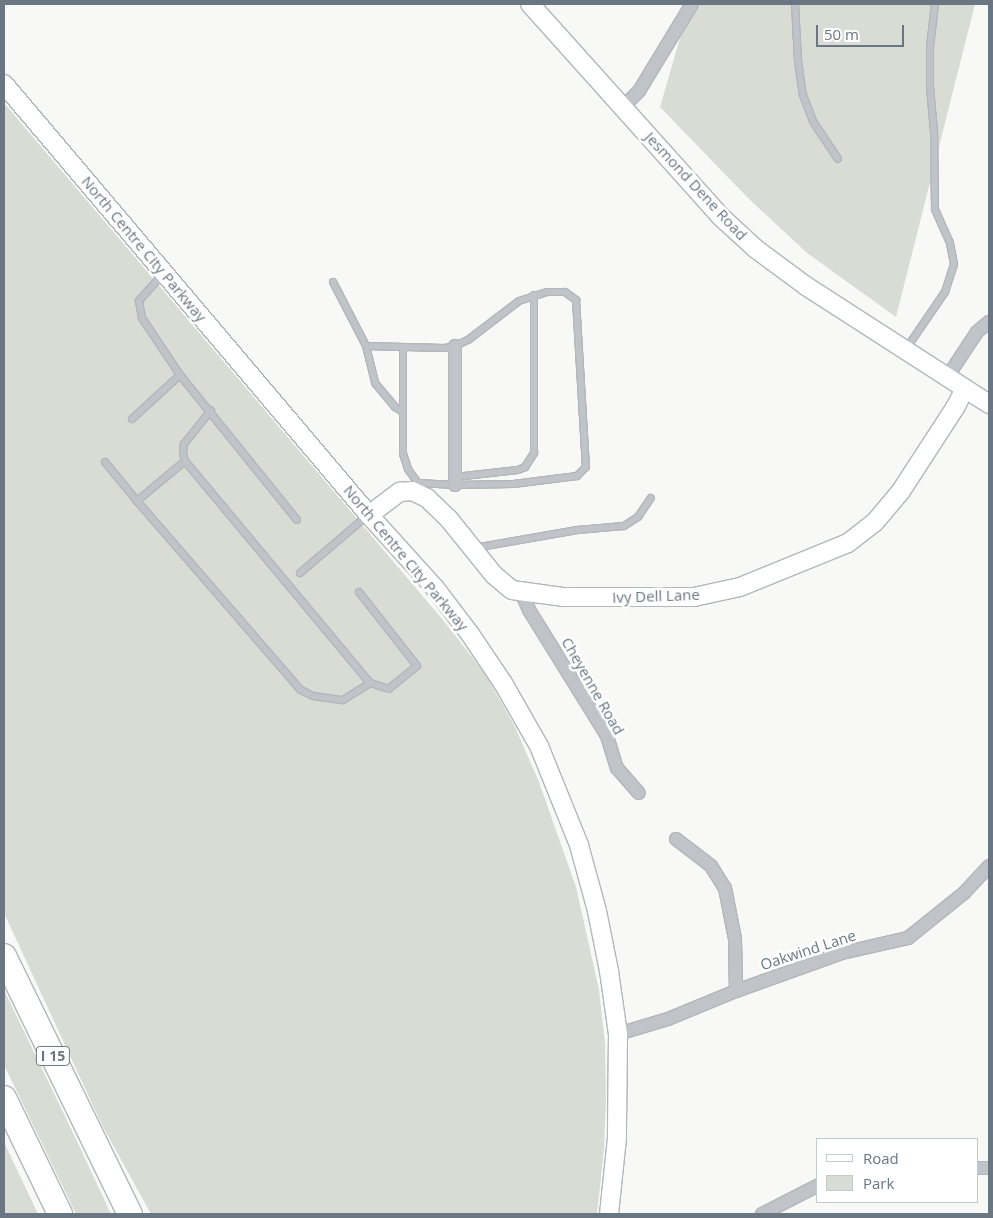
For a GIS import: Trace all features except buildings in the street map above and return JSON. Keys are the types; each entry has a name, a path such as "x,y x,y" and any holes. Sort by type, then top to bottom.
{"highway":[{"name":"I 15","path":"4,956 130,1214"},
{"path":"4,1098 60,1214"}],"street":[{"name":"Jesmond Dene Road","path":"530,4 720,216 756,249 806,286 989,404"},
{"path":"622,107 639,91 692,4"},
{"name":"North Centre City Parkway","path":"4,84 369,514 435,588 470,634 503,683 539,746 579,845 596,905 610,971 618,1034 617,1138 609,1214"},
{"path":"948,376 977,332 989,322"},
{"path":"456,346 456,481"},
{"name":"Ivy Dell Lane","path":"415,487 448,518 494,575 512,590 563,597 694,597 740,587 848,543 875,522 901,491 955,408 965,388"},
{"path":"369,514 400,492 415,487"},
{"name":"Cheyenne Road","path":"521,592 529,610 607,736 617,768 640,793"},
{"path":"676,839 711,866 725,888 735,940 736,991"},
{"name":"Oakwind Lane","path":"618,1034 668,1019 736,991 842,953 908,938 964,893 989,866"},
{"path":"762,1214 816,1187"}],"lane":[{"path":"795,4 798,60 803,95 814,123 838,159"},
{"path":"906,350 945,292 954,264 950,243 935,209 934,132 930,87 930,47 935,4"},
{"path":"164,273 143,295 140,301 142,318 180,375 211,410 297,520"},
{"path":"332,282 366,346 375,382 395,407 403,412"},
{"path":"366,346 444,348 456,346 468,340 519,301 534,295 548,292 565,292 576,300 586,468 577,476 513,484 456,481"},
{"path":"403,347 403,454 415,487 518,470 525,467 534,453 534,295"},
{"path":"132,418 180,375"},
{"path":"211,410 184,444 184,461 370,683 389,689 417,666 359,592"},
{"path":"137,501 184,461"},
{"path":"105,462 301,690 312,696 344,700 370,683"},
{"path":"472,548 577,530 624,526 638,517 651,498"},
{"path":"300,573 369,514"}],"green space":[{"path":"690,4 975,4 896,317 807,253 749,199 660,107"},
{"path":"4,103 443,620 486,675 515,727 539,782 576,887 599,990 605,1043 606,1099 604,1149 597,1214 151,1214 102,1125 4,913"},
{"path":"4,990 111,1214 76,1214 4,1065"},
{"path":"4,1142 20,1176 38,1214 4,1214"}]}
